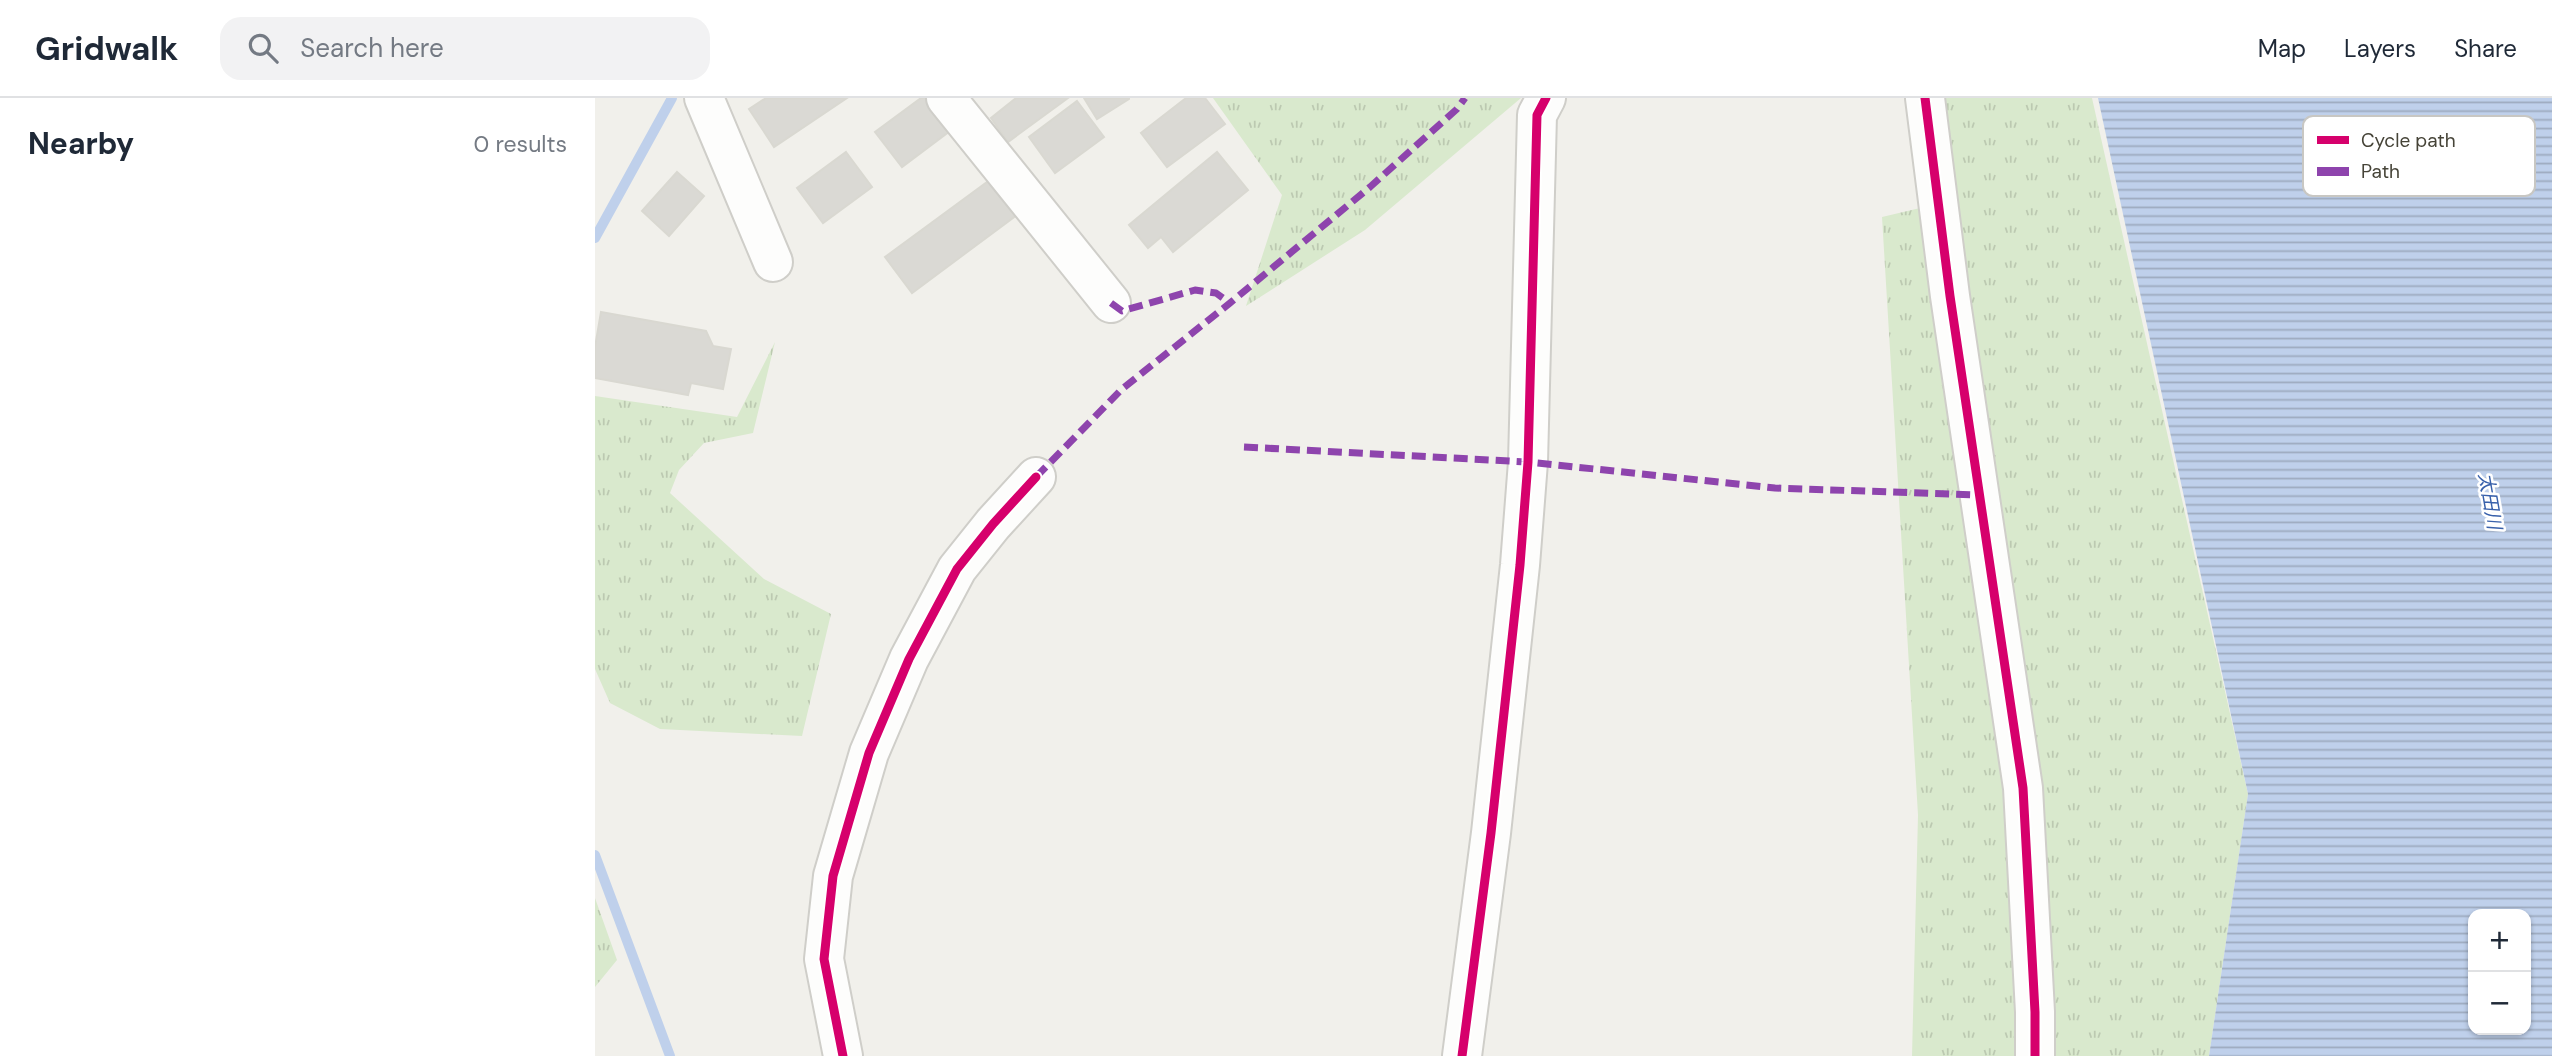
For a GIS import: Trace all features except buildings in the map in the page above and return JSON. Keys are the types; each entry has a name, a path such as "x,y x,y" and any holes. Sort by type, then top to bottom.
{"street":[{"path":"703,98 773,262"},
{"path":"946,98 1111,303"},
{"path":"1462,1056 1491,834 1520,565 1528,462 1537,115 1546,98"},
{"path":"1925,98 1950,296 2023,788 2035,1056"},
{"path":"843,1056 824,959 833,876 869,752 909,659 957,569 993,524 1037,477"}],"green space":[{"path":"1213,98 1521,98 1365,230 1246,306 1282,195"},
{"path":"1932,98 2092,98 2248,794 2209,1056 1912,1056 1918,815 1882,217 1954,200"},
{"path":"775,342 753,433 704,443 679,470 670,493 764,579 831,614 802,736 660,729 610,703 595,669 595,396 737,417"},
{"path":"595,898 617,960 595,987"}],"water":[{"name":"太田川","path":"2098,98 2552,98 2552,1056 2209,1056 2248,794"}],"waterway":[{"path":"595,238 672,98"},
{"path":"595,855 670,1056"}],"marked path":[{"path":"1036,477 1122,389 1370,187 1457,109 1465,98"},
{"path":"1111,303 1122,311 1195,290 1216,293 1230,303"},
{"path":"1244,447 1528,462 1775,488 1979,495"}],"cycle path":[{"path":"1462,1056 1491,833 1520,565 1528,462 1537,115 1546,98"},
{"path":"1925,98 1950,296 2023,788 2035,1056"},
{"path":"843,1056 824,959 833,876 869,753 909,659 957,569 1036,477"}]}
